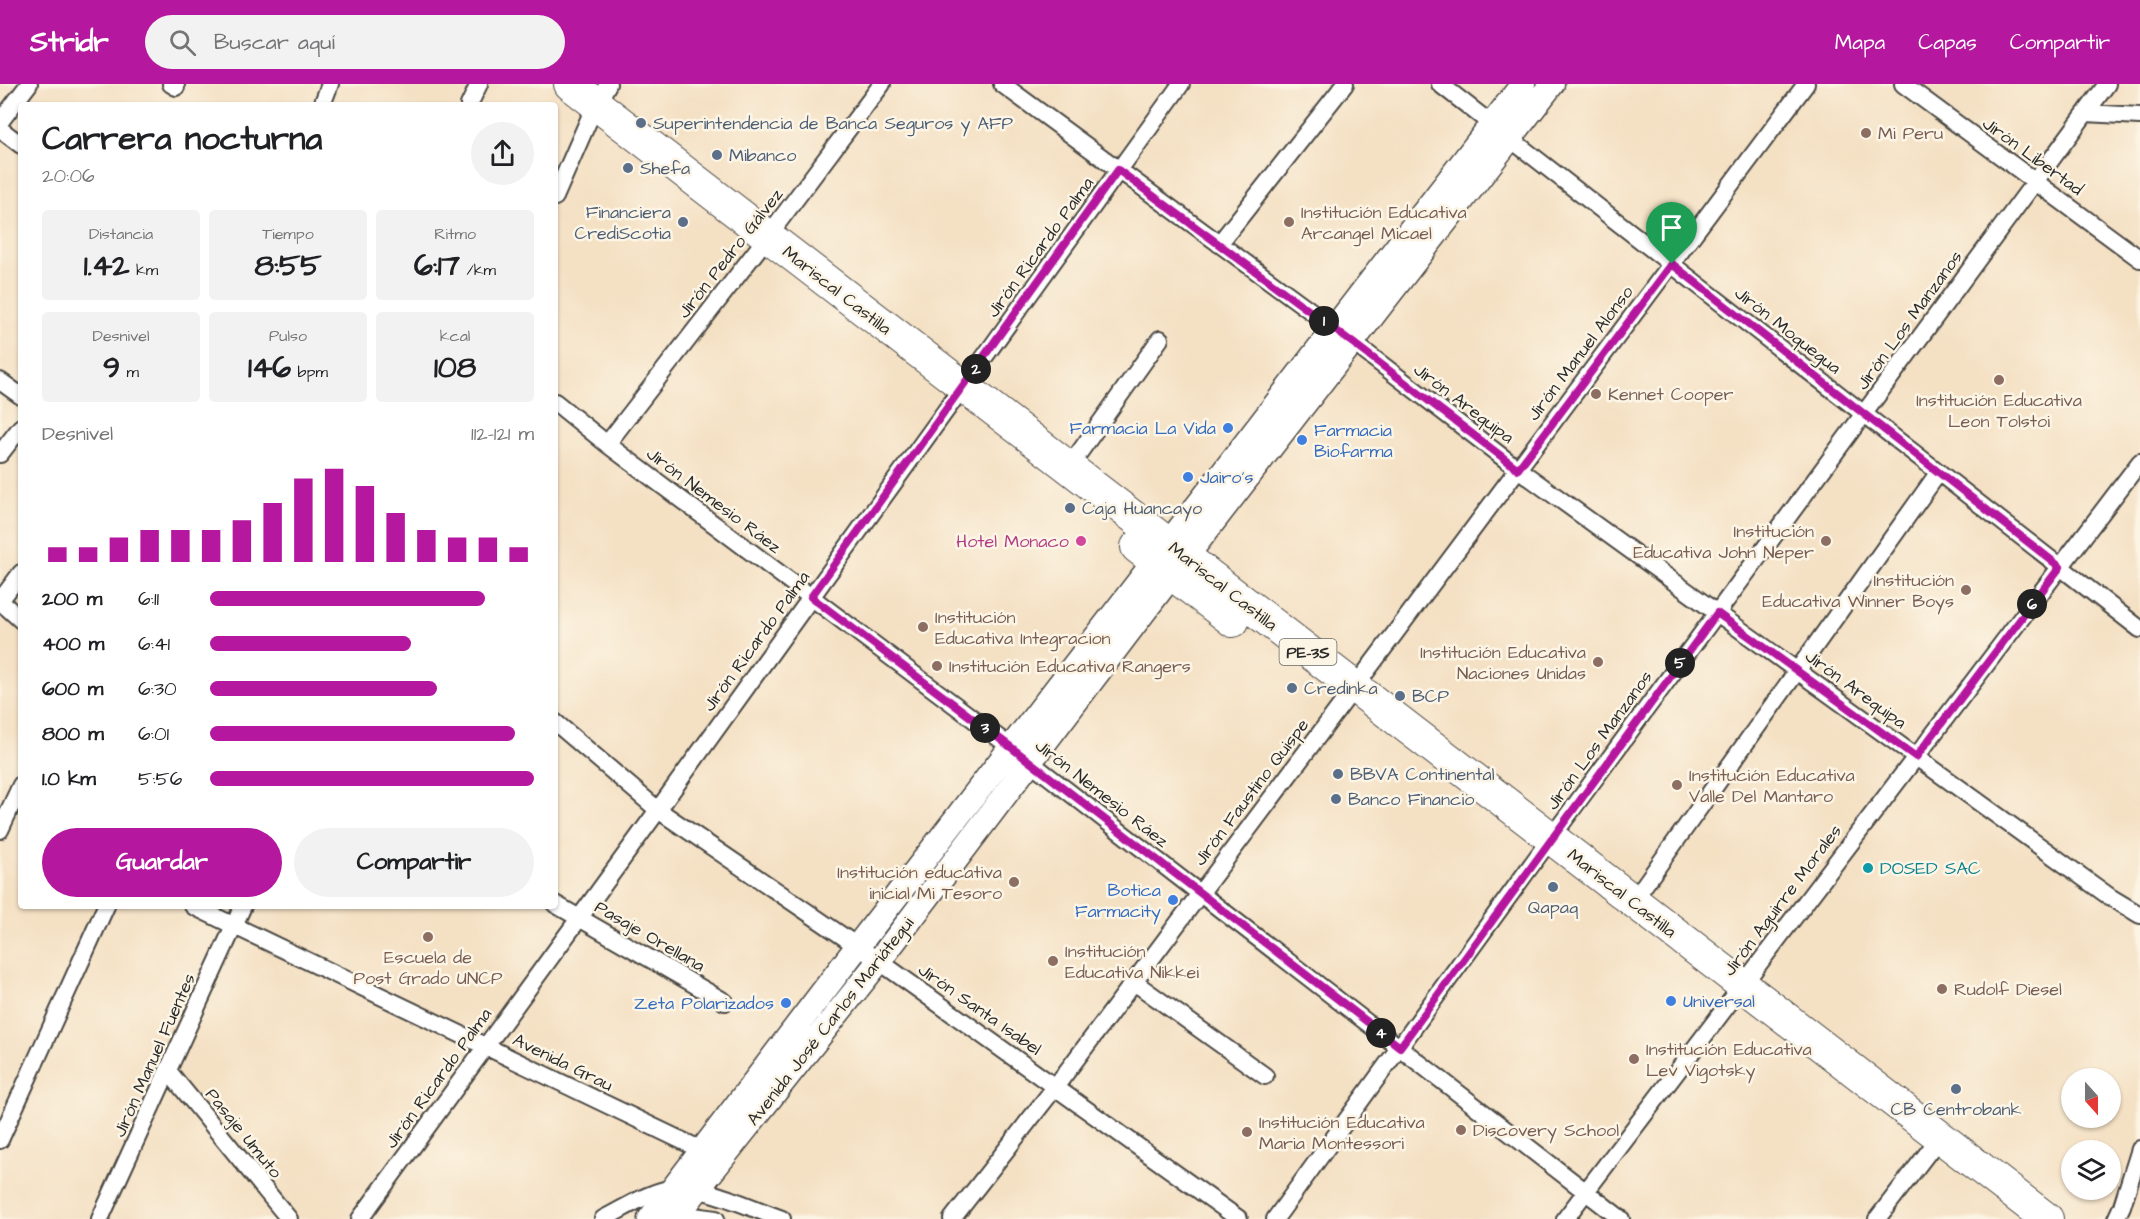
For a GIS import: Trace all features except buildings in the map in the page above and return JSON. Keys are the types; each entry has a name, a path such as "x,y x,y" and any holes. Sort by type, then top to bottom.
{"highway":[{"name":"Mariscal Castilla","path":"546,84 598,102"},
{"name":"Mariscal Castilla","path":"570,84 598,102 762,244 1171,560 1934,1144 2047,1219"},
{"name":"Mariscal Castilla","path":"957,395 1069,467 1171,560"},
{"name":"Mariscal Castilla","path":"1545,847 1634,902 1736,993"},
{"name":"Mariscal Castilla","path":"1934,1144 2018,1219"}],"main road":[{"name":"Avenida José Carlos Mariátegui","path":"1501,131 1523,84"},
{"name":"Avenida José Carlos Mariátegui","path":"712,1156 857,947 1021,755 1501,131 1552,84"},
{"name":"Avenida José Carlos Mariátegui","path":"676,1217 686,1189 712,1156 879,961 1021,755"},
{"path":"652,1219 686,1189"}],"street":[{"path":"0,122 29,84"},
{"path":"323,102 330,84"},
{"path":"470,102 479,84"},
{"name":"Jirón Pedro Gálvez","path":"607,444 882,84"},
{"name":"Jirón Arequipa","path":"1002,84 1344,336 1518,469 2110,897 2140,915"},
{"name":"Jirón Ricardo Palma","path":"360,1219 658,810 1180,84"},
{"path":"1219,244 1345,84"},
{"name":"Jirón Moquegua","path":"1440,84 2140,629"},
{"name":"Jirón Manuel Alonso","path":"1348,695 1806,84"},
{"name":"Jirón Libertad","path":"1903,84 2140,259"},
{"name":"Jirón Los Manzanos","path":"1275,1219 1545,847 2107,84"},
{"path":"558,190 598,102"},
{"path":"2086,112 2140,116"},
{"path":"0,129 18,143"},
{"path":"1069,467 1160,339"},
{"path":"0,381 18,394"},
{"name":"Jirón Nemesio Ráez","path":"558,404 607,444 1021,755 1622,1219"},
{"path":"0,454 18,431"},
{"name":"Jirón Aguirre Morales","path":"1566,1219 2140,462"},
{"path":"1634,902 1939,472"},
{"path":"18,577 0,601 18,617"},
{"name":"Jirón Faustino Quispe","path":"952,1219 1056,1086 1348,695"},
{"name":"Jirón Santa Isabel","path":"558,725 658,810 879,961 1239,1219"},
{"path":"7,820 18,792"},
{"name":"Pasaje Orellana","path":"558,906 725,1002"},
{"path":"0,1140 105,909"},
{"name":"Avenida Grau","path":"199,909 712,1156"},
{"name":"Jirón Manuel Fuentes","path":"100,1219 242,909"},
{"path":"1134,981 1265,1076"},
{"name":"Pasaje Umuto","path":"169,1072 289,1219"},
{"path":"1877,1219 1934,1144"},
{"path":"2116,1219 2140,1149"},
{"path":"603,1219 652,1195 686,1189 782,1219"},
{"path":"652,1219 676,1217 716,1219"}],"place":[{"name":"Superintendencia de Banca Seguros y AFP","path":"641,123"},
{"name":"Mi Peru","path":"1866,133"},
{"name":"Mibanco","path":"717,155"},
{"name":"Shefa","path":"628,168"},
{"name":"Financiera CrediScotia","path":"683,222"},
{"name":"Institución Educativa Arcangel Micael","path":"1289,222"},
{"name":"Institución Educativa Leon Tolstoi","path":"1999,380"},
{"name":"Kennet Cooper","path":"1596,394"},
{"name":"Farmacia La Vida","path":"1228,428"},
{"name":"Farmacia Biofarma","path":"1302,440"},
{"name":"Jairo's","path":"1188,477"},
{"name":"Caja Huancayo","path":"1070,508"},
{"name":"Hotel Monaco","path":"1081,541"},
{"name":"Institución Educativa John Neper","path":"1826,541"},
{"name":"Institución Educativa Winner Boys","path":"1966,590"},
{"name":"Institución Educativa Integracion","path":"923,627"},
{"name":"Institución Educativa Naciones Unidas","path":"1598,662"},
{"name":"Institución Educativa Rangers","path":"937,666"},
{"name":"Credinka","path":"1292,688"},
{"name":"BCP","path":"1400,696"},
{"name":"BBVA Continental","path":"1338,774"},
{"name":"Institución Educativa Valle Del Mantaro","path":"1677,785"},
{"name":"Banco Financio","path":"1336,799"},
{"name":"DOSED SAC","path":"1868,868"},
{"name":"Institución educativa inicial Mi Tesoro","path":"1014,882"},
{"name":"Qapaq","path":"1553,887"},
{"name":"Botica Farmacity","path":"1173,900"},
{"name":"Escuela de Post Grado UNCP","path":"428,937"},
{"name":"Institución Educativa Nikkei","path":"1053,961"},
{"name":"Rudolf Diesel","path":"1942,989"},
{"name":"Universal","path":"1671,1001"},
{"name":"Zeta Polarizados","path":"786,1003"},
{"name":"Institución Educativa Lev Vigotsky","path":"1634,1059"},
{"name":"CB Centrobank","path":"1956,1089"},
{"name":"Discovery School","path":"1461,1130"},
{"name":"Institución Educativa Maria Montessori","path":"1247,1132"}],"route":[{"path":"1118,170 1353,343 1518,469 1672,264 2060,567 1916,757 1717,613 1400,1047 1012,748 811,597 1118,170"}]}
